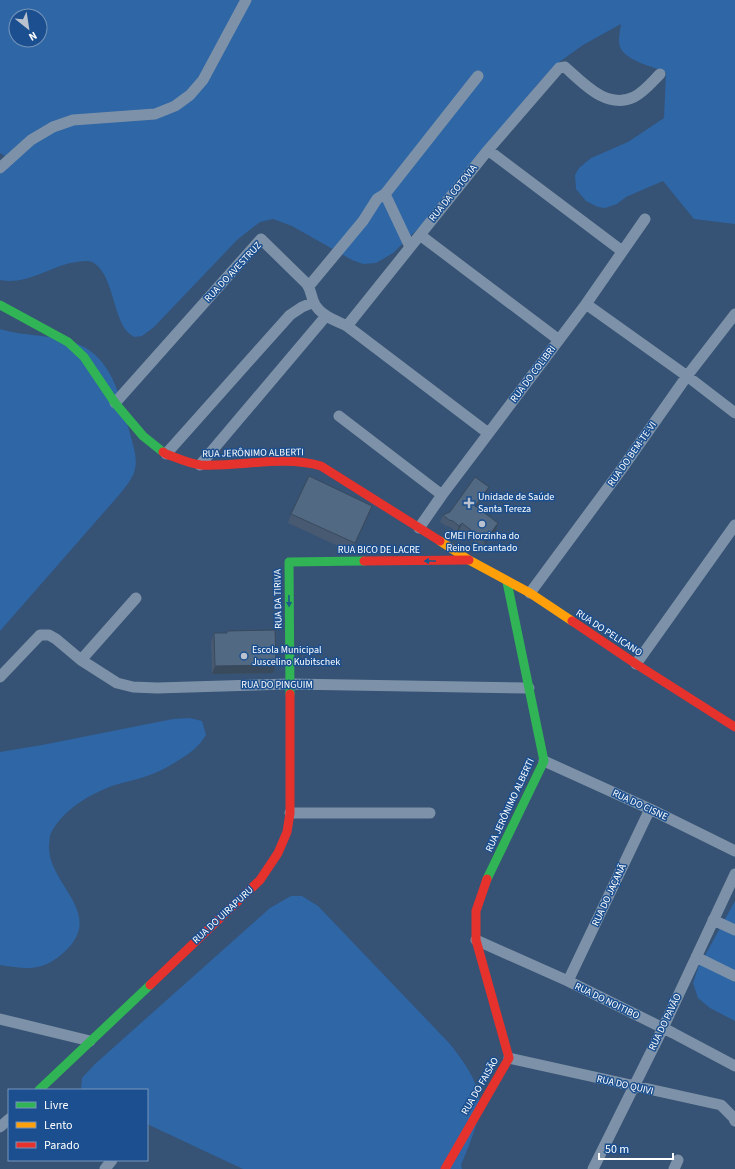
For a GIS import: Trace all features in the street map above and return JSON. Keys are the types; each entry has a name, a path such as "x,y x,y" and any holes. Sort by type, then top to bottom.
{"street":[{"path":"0,168 31,140 53,127 73,120 155,114 174,106 190,95 203,80 246,0"},
{"name":"RUA DA COTOVIA","path":"347,326 488,150 560,68 565,67 591,90 606,98 620,101 635,97 660,74"},
{"path":"309,286 363,221 377,199 385,194 478,76"},
{"path":"488,150 622,251"},
{"path":"385,194 410,246"},
{"name":"RUA DO COLIBRI","path":"419,528 488,433 586,304 645,219"},
{"path":"420,235 559,340"},
{"name":"RUA DO AVESTRUZ","path":"115,403 260,239 309,286 314,302 318,309 326,316 347,326 488,433"},
{"path":"166,454 290,315 302,307 314,302"},
{"path":"586,304 687,376 735,413"},
{"name":"RUA JERÔNIMO ALBERTI","path":"0,305 68,342 84,357 115,403 143,436 166,454 200,465 307,462 320,466 469,560"},
{"name":"RUA DO BEM-TE-VI","path":"530,593 621,470 687,376 735,314"},
{"path":"200,465 326,316"},
{"path":"339,416 442,495"},
{"path":"636,664 735,525"},
{"name":"RUA DO PELICANO","path":"469,560 507,582 530,593 636,664 735,727"},
{"name":"RUA BICO DE LACRE","path":"288,562 469,560"},
{"name":"RUA DA TIRIVA","path":"288,562 290,684"},
{"name":"RUA JERÔNIMO ALBERTI","path":"476,940 476,911 486,882 544,761 507,582"},
{"path":"81,660 136,598"},
{"name":"RUA DO PINGUIM","path":"0,677 40,635 49,635 81,660 116,683 133,687 157,688 290,684 529,688"},
{"name":"RUA DO UIRAPURU","path":"40,1089 260,880 278,853 287,832 290,813 290,684"},
{"name":"RUA DO CISNE","path":"544,761 650,809 735,851"},
{"name":"RUA DO JAÇANÃ","path":"568,981 650,809"},
{"path":"290,813 430,813"},
{"name":"RUA DO PAVÃO","path":"593,1169 663,1028 735,874"},
{"path":"713,920 735,930"},
{"name":"RUA DO NOITIBO","path":"476,940 568,981 663,1028 735,1066"},
{"name":"RUA DO FAISÃO","path":"445,1169 509,1058 476,940"},
{"path":"696,957 735,976"},
{"path":"0,1019 90,1041"},
{"name":"RUA DO QUIVI","path":"509,1058 634,1087 721,1105 735,1121"},
{"path":"0,1127 8,1120"},
{"path":"105,1169 111,1161"}],"shaded area":[{"path":"0,0 735,0 735,224 694,219 663,181 626,197 617,204 605,208 598,207 586,201 576,189 575,175 579,168 591,158 628,142 664,118 666,72 641,63 624,53 619,43 621,24 583,45 555,65 428,219 393,253 376,263 363,264 352,260 292,226 273,219 260,222 238,239 154,327 142,336 134,337 125,329 118,313 109,284 100,269 92,262 83,261 70,263 35,276 18,280 0,280 0,168 3,165 5,156 0,153"},
{"path":"0,329 22,334 66,340 86,348 96,355 110,374 115,384 133,444 136,464 132,476 119,495 0,631"},
{"path":"190,718 202,721 206,735 201,742 186,756 156,772 112,786 85,799 62,817 51,833 49,845 51,860 78,912 80,926 75,939 62,954 47,964 33,968 18,968 0,965 0,752 173,719"},
{"path":"291,896 302,896 318,906 450,1044 471,1075 478,1093 479,1102 476,1125 461,1165 462,1169 243,1169 148,1124 148,1089 81,1088 82,1078 95,1064 270,908"},
{"path":"735,901 735,1021 710,1008 698,998 693,983 698,968"}],"building":[{"path":"309,476 372,506 355,543 291,514"},
{"path":"475,477 489,487 475,506 498,523 485,541 462,523 459,526 443,515 450,512"},
{"name":"Escola Municipal Juscelino Kubitschek","path":"275,630 276,665 215,666 214,633 227,633 227,631"}],"traffic: fast":[{"path":"0,305 68,342 84,357 115,403 143,436 163,452"},
{"path":"290,694 289,562 364,561"},
{"path":"487,879 544,761 507,582"},
{"path":"40,1089 150,985"}],"traffic: slow":[{"path":"440,541 469,560 530,593 572,621"}],"traffic: jam":[{"path":"163,452 184,461 201,465 291,461 321,466 440,541"},
{"path":"364,561 469,560"},
{"path":"572,621 735,727"},
{"path":"150,985 260,880 278,853 287,832 290,813 290,694"},
{"path":"445,1169 509,1058 476,940 476,911 487,879"}],"place":[{"name":"Unidade de Saúde Santa Tereza","path":"469,503"},
{"name":"CMEI Florzinha do Reino Encantado","path":"482,524"},
{"name":"Escola Municipal Juscelino Kubitschek","path":"244,656"}]}
